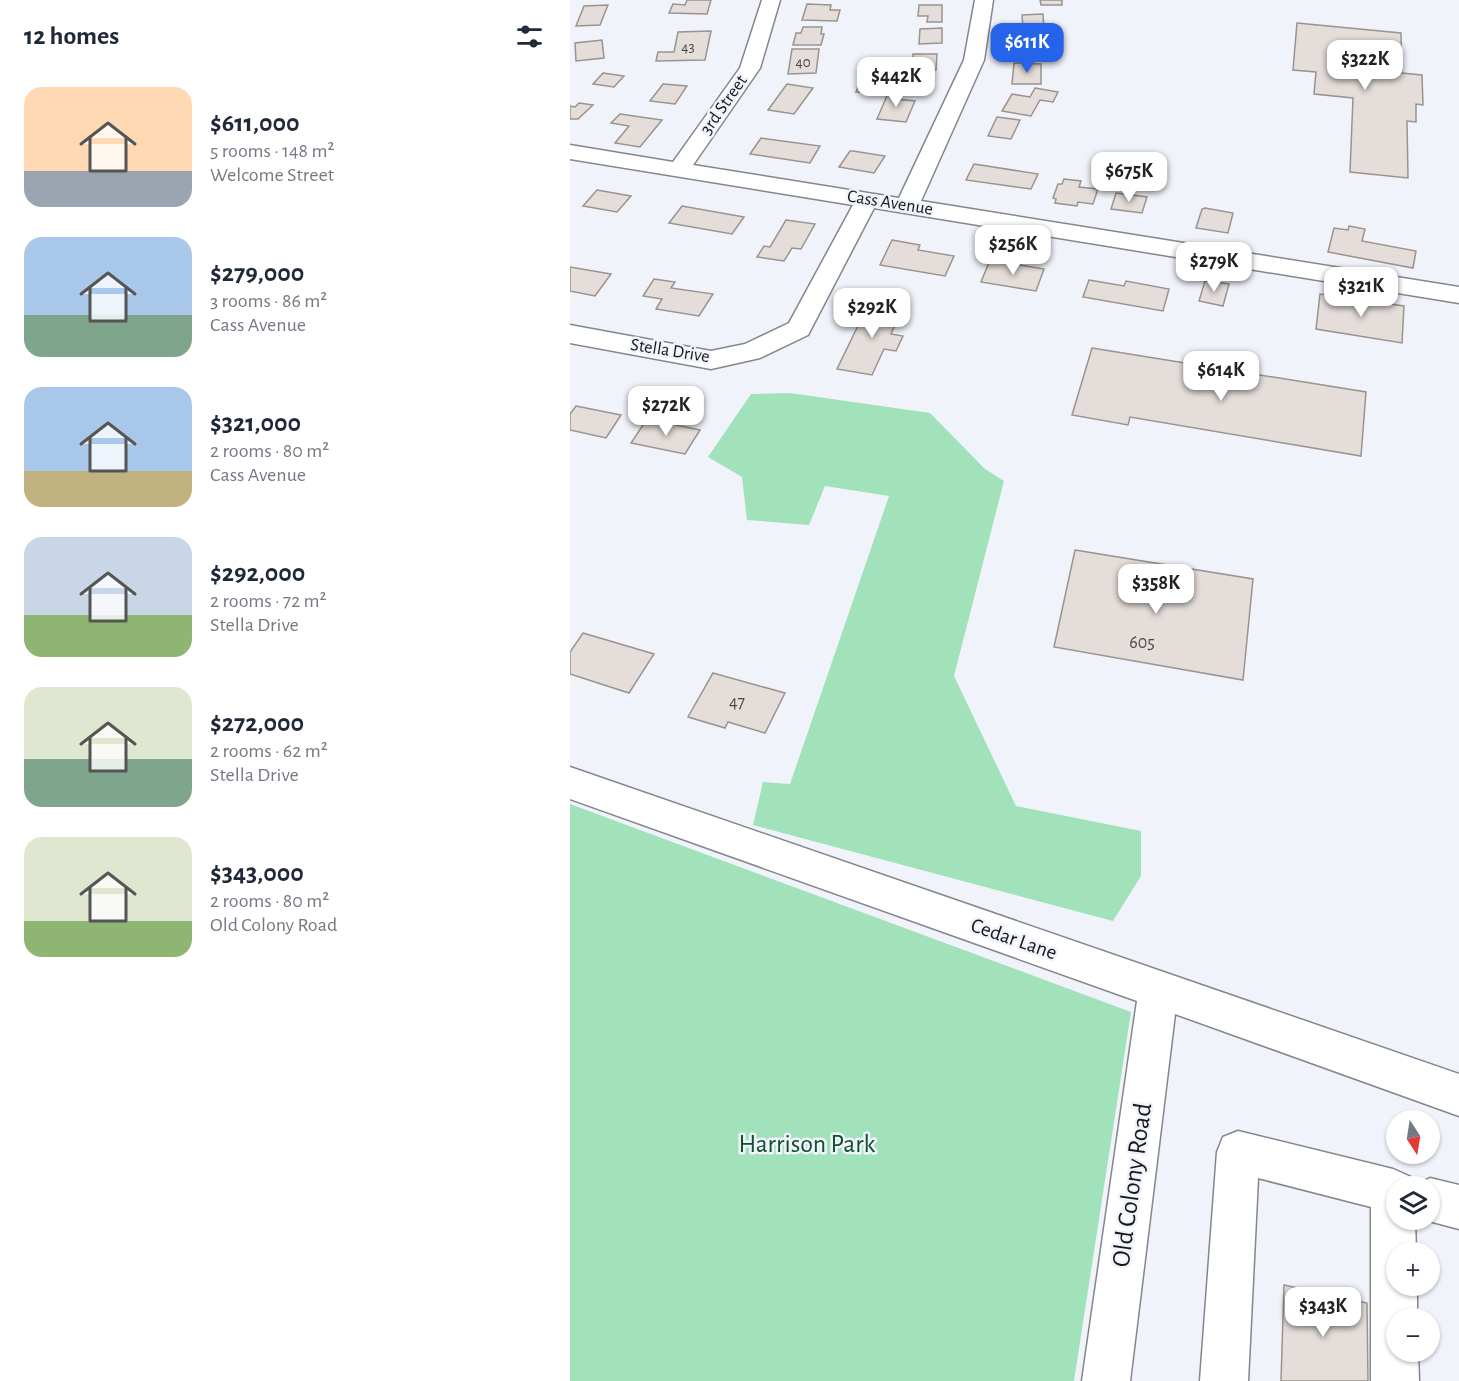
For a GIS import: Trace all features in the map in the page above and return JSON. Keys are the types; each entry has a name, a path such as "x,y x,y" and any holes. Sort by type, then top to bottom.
{"street":[{"name":"3rd Street","path":"678,170 750,68 771,0"},
{"path":"907,206 974,60 984,0"},
{"name":"Cass Avenue","path":"570,152 1459,295"},
{"name":"Stella Drive","path":"570,334 711,360 751,352 799,329 867,199"},
{"name":"Cedar Lane","path":"570,783 1459,1095"},
{"name":"Old Colony Road","path":"1106,1381 1158,990"},
{"path":"1224,1381 1238,1152 1386,1189"},
{"path":"1440,1202 1459,1207"},
{"path":"1395,1381 1404,1230"}],"green space":[{"path":"790,393 930,413 985,469 1004,481 954,676 1016,806 1141,831 1141,876 1113,921 753,825 763,782 790,784 889,496 825,486 809,525 747,520 742,477 708,457 751,394"},
{"name":"Harrison Park","path":"570,804 1131,1012 1074,1381 570,1381"}],"building":[{"path":"687,0 711,0 707,14 669,13 673,4 685,5"},
{"path":"1040,0 1062,0 1062,5 1041,5"},
{"path":"807,4 831,5 830,10 840,10 837,21 802,20"},
{"path":"608,5 600,25 576,26 584,6"},
{"path":"919,5 942,5 942,22 927,22 928,16 918,16"},
{"path":"1043,14 1044,29 1023,29 1022,15"},
{"path":"1297,23 1401,33 1402,73 1422,75 1423,105 1416,104 1416,122 1407,121 1408,178 1350,172 1353,98 1314,94 1316,72 1293,70"},
{"path":"803,27 822,27 821,34 824,34 821,45 793,45 796,33 801,33"},
{"path":"942,28 942,43 919,44 920,29"},
{"path":"711,31 705,60 656,61 658,52 674,52 678,32"},
{"path":"1020,38 1043,38 1043,54 1020,53"},
{"path":"602,40 604,58 576,61 575,43"},
{"path":"792,49 819,49 816,73 788,74"},
{"path":"913,54 937,54 936,70 912,70"},
{"path":"1014,63 1041,64 1041,84 1012,84"},
{"path":"603,73 624,76 614,87 593,84"},
{"path":"860,82 884,83 881,93 856,92"},
{"path":"663,84 687,86 675,104 650,101"},
{"path":"787,84 813,88 794,114 768,110"},
{"path":"1035,88 1058,92 1053,102 1040,100 1031,116 1002,111 1012,94 1030,97"},
{"path":"889,91 899,92 896,99 915,101 906,122 877,119"},
{"path":"579,103 593,105 578,119 570,119 570,106 575,107"},
{"path":"620,114 662,120 640,147 615,143 629,126 611,123"},
{"path":"997,117 1020,120 1011,139 988,136"},
{"path":"761,138 820,146 810,163 750,154"},
{"path":"850,151 885,156 874,173 839,167"},
{"path":"974,164 1038,174 1031,189 966,180"},
{"path":"1064,179 1081,181 1079,187 1098,189 1093,204 1078,202 1077,206 1055,203 1056,199 1053,198 1058,184 1062,184"},
{"path":"597,190 631,196 617,212 583,206"},
{"path":"1116,193 1147,197 1142,213 1111,209"},
{"path":"682,206 744,217 732,234 669,223"},
{"path":"1202,209 1233,213 1228,233 1196,228"},
{"path":"786,220 815,224 801,249 792,248 784,261 757,257 764,246 770,247"},
{"path":"1349,226 1365,229 1362,241 1416,251 1413,268 1328,252 1334,228 1348,230"},
{"path":"892,240 920,245 918,250 954,256 945,276 880,265"},
{"path":"990,260 1044,269 1036,291 981,282"},
{"path":"570,267 611,274 595,296 570,291"},
{"path":"654,279 675,282 671,288 713,294 699,316 656,309 662,299 643,296"},
{"path":"1089,280 1124,286 1126,281 1169,289 1163,311 1083,297"},
{"path":"1205,281 1229,284 1223,306 1199,301"},
{"path":"1320,294 1404,306 1402,343 1316,329"},
{"path":"870,301 903,307 891,334 903,336 896,351 884,349 872,375 837,369"},
{"path":"1092,348 1366,392 1361,456 1130,417 1128,425 1072,415"},
{"path":"576,406 621,415 606,438 570,430 570,414"},
{"path":"647,419 700,430 685,454 631,443"},
{"path":"1075,550 1253,579 1243,680 1054,647"},
{"path":"583,633 654,654 629,693 570,674 570,652"},
{"path":"713,673 785,693 765,733 728,722 725,728 688,717"},
{"path":"1284,1285 1367,1303 1368,1381 1281,1381"}]}
